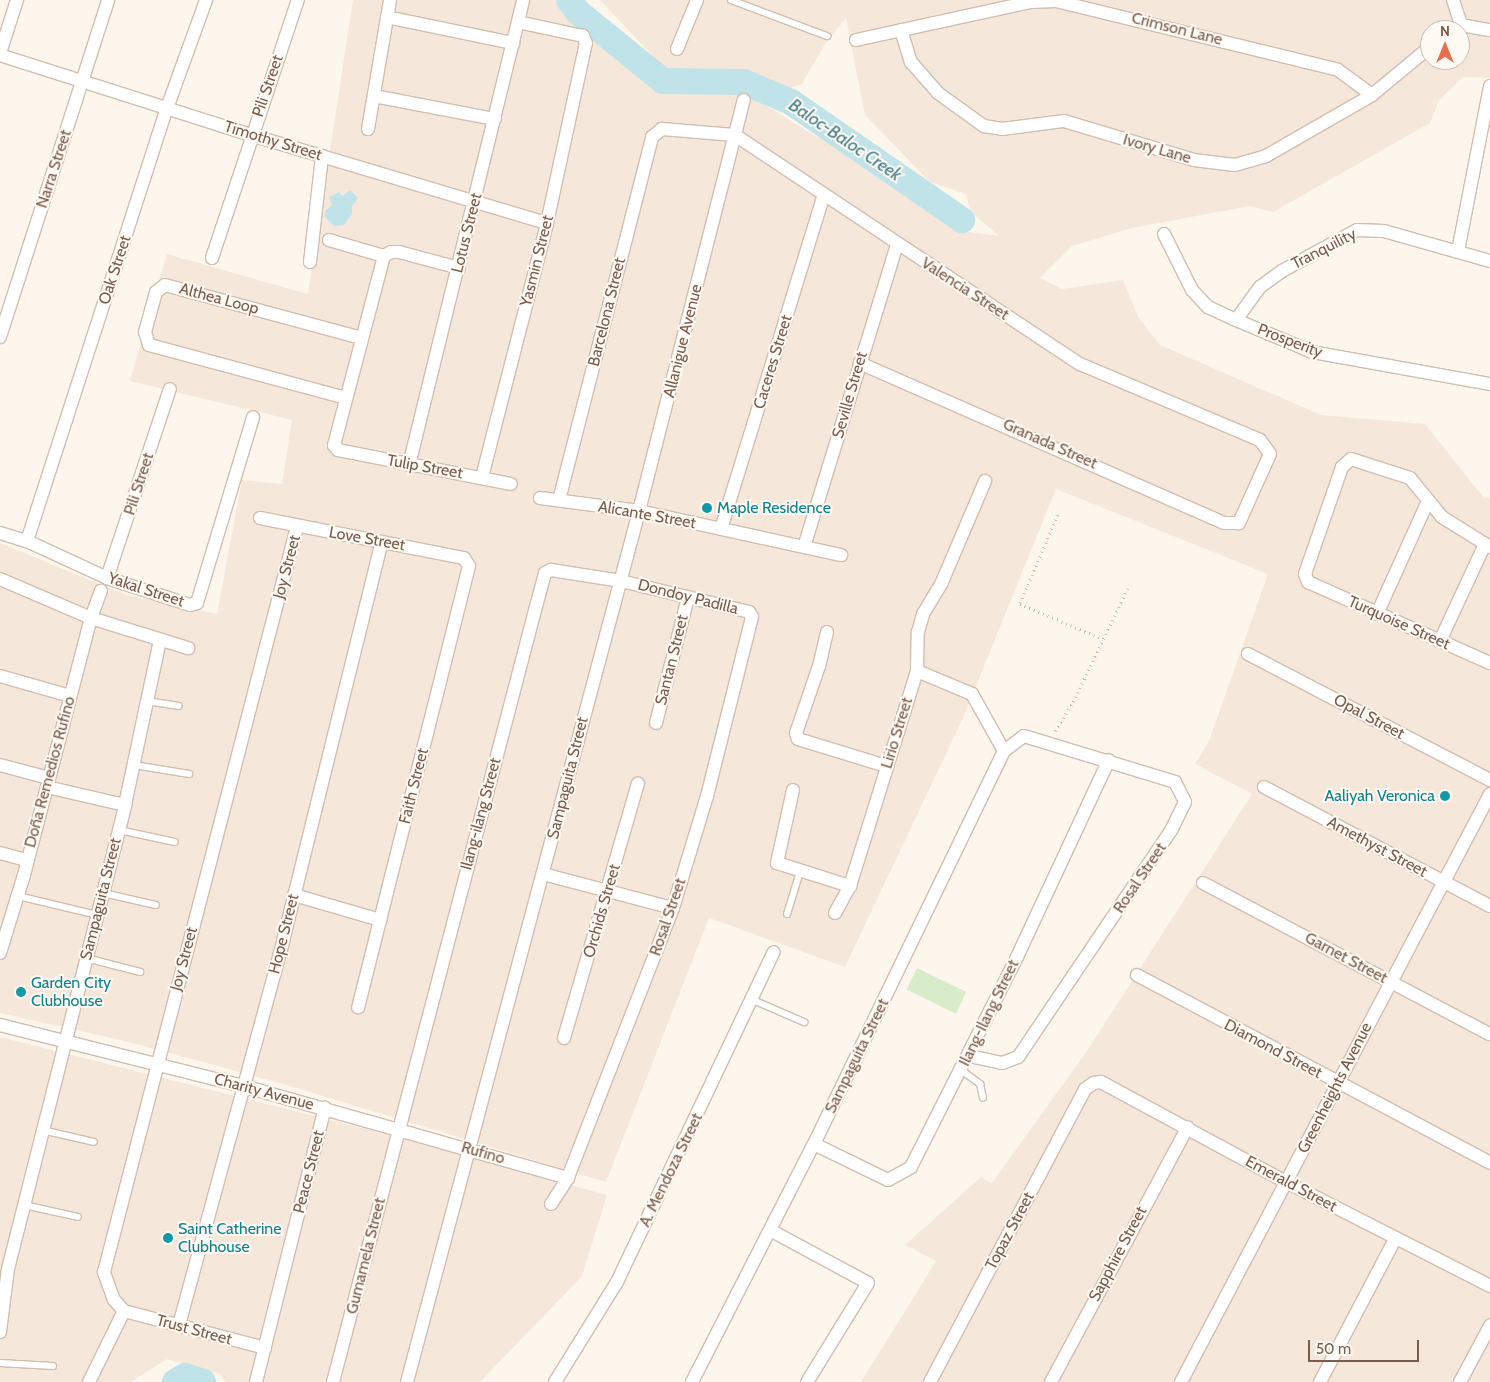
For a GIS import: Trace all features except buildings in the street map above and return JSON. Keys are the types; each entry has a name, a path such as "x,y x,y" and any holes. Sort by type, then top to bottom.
{"street":[{"path":"0,54 17,0"},
{"name":"Narra Street","path":"0,337 108,0"},
{"name":"Oak Street","path":"27,541 167,108 206,0"},
{"name":"Pili Street","path":"212,258 251,135 298,0"},
{"path":"368,129 390,0"},
{"name":"Lotus Street","path":"408,465 459,268 524,0"},
{"path":"677,49 697,0"},
{"name":"Crimson Lane","path":"856,40 1030,2 1056,0 1338,70 1358,81 1372,95"},
{"path":"1453,0 1455,20"},
{"path":"387,18 513,44"},
{"name":"Yasmin Street","path":"482,477 547,223 586,44 583,36 518,22"},
{"path":"1470,29 1490,30"},
{"name":"Ivory Lane","path":"901,30 911,62 938,93 984,126 1002,129 1064,121 1194,160 1235,165 1251,162 1372,95 1420,55"},
{"name":"Timothy Street","path":"0,54 474,204 547,223"},
{"path":"1458,251 1490,86"},
{"path":"374,96 495,118"},
{"name":"Allanigue Avenue","path":"621,581 744,100"},
{"name":"Valencia Street","path":"662,129 735,135 1080,364 1260,440 1270,454 1239,523"},
{"name":"Barcelona Street","path":"559,500 652,137 662,129"},
{"path":"310,262 322,156"},
{"name":"Caceres Street","path":"722,529 824,194"},
{"name":"Tranquility","path":"1236,320 1260,287 1282,271 1357,230 1384,231 1490,261"},
{"name":"Prosperity","path":"1164,234 1192,290 1208,306 1236,320 1312,352 1490,384"},
{"path":"329,240 384,256"},
{"name":"Seville Street","path":"804,547 897,244"},
{"path":"346,398 384,256 391,252 399,252 459,268"},
{"name":"Althea Loop","path":"346,398 149,345 145,332 156,292 165,285 362,338"},
{"name":"Granada Street","path":"860,363 1224,523 1239,523"},
{"name":"Pili Street","path":"107,578 170,389"},
{"name":"Tulip Street","path":"346,398 334,445 338,450 511,484"},
{"name":"Yakal Street","path":"0,533 27,541 107,578 190,605 197,603 201,596 253,417"},
{"name":"Turquoise Street","path":"1428,501 1410,478 1378,465 1352,459 1346,462 1305,574 1308,582 1490,663"},
{"name":"Lirio Street","path":"835,913 850,886 917,671 918,632 923,614 942,582 985,481"},
{"name":"Alicante Street","path":"540,498 639,511 841,555"},
{"path":"1377,614 1428,501 1442,517 1487,545 1440,642"},
{"name":"Love Street","path":"260,518 297,527 464,558 469,566"},
{"name":"Joy Street","path":"124,1311 114,1300 104,1272 156,1064 297,527"},
{"name":"Hope Street","path":"178,1325 294,895 382,542"},
{"name":"Faith Street","path":"358,1007 469,566"},
{"name":"Ilang-ilang Street","path":"398,1131 545,573 550,570 621,581"},
{"path":"0,578 91,618 188,648"},
{"name":"Dondoy Padilla","path":"621,581 750,612 752,617"},
{"name":"Sampaguita Street","path":"470,1149 621,581"},
{"name":"Doña Remedios Rufino","path":"1,945 18,896 91,618 101,591"},
{"name":"Santan Street","path":"656,723 688,597"},
{"name":"Rosal Street","path":"551,1204 568,1178 673,908 707,796 752,617"},
{"path":"827,632 819,666 796,733 798,739 886,766"},
{"name":"Sampaguita Street","path":"0,1332 8,1269 119,830 160,640"},
{"name":"Opal Street","path":"1248,654 1490,780"},
{"path":"917,671 972,694 1004,751"},
{"path":"0,676 70,696"},
{"name":"Sampaguita Street","path":"692,1382 814,1144 1004,751 1024,736"},
{"name":"Rosal Street","path":"968,1056 1002,1063 1018,1057 1172,829 1185,802 1175,782 1109,760 1024,736"},
{"name":"Ilang-Ilang Street","path":"814,1144 888,1180 899,1176 911,1167 968,1056 1109,760"},
{"path":"0,765 48,782 125,805"},
{"name":"Orchids Street","path":"564,1038 638,784"},
{"name":"Amethyst Street","path":"1264,787 1490,906"},
{"path":"793,790 776,858 779,865 850,886"},
{"name":"Greenheights Avenue","path":"1181,1382 1390,981 1490,794"},
{"path":"0,853 27,860"},
{"path":"543,874 673,908"},
{"name":"Garnet Street","path":"1202,883 1490,1034"},
{"path":"294,895 380,920"},
{"name":"A. Mendoza Street","path":"555,1382 617,1282 753,1000 774,952"},
{"name":"Diamond Street","path":"1136,975 1490,1164"},
{"name":"Charity Avenue","path":"0,1025 243,1086 325,1108 398,1131"},
{"name":"Emerald Street","path":"1094,1083 1101,1082 1188,1127 1286,1182 1490,1286"},
{"name":"Topaz Street","path":"930,1382 1085,1089 1094,1083"},
{"name":"Peace Street","path":"256,1382 325,1108"},
{"name":"Sapphire Street","path":"1051,1382 1188,1127"},
{"name":"Rufino","path":"398,1131 470,1149 568,1178"},
{"name":"Gumamela Street","path":"333,1382 398,1131"},
{"path":"407,1382 470,1149"},
{"path":"770,1230 868,1283 806,1382"},
{"path":"1320,1382 1395,1239"},
{"path":"89,1382 124,1311"},
{"name":"Trust Street","path":"124,1311 265,1348"},
{"path":"1460,1382 1490,1326"}],"lane":[{"path":"731,0 827,36"},
{"path":"147,701 178,706"},
{"path":"134,765 189,774"},
{"path":"119,830 175,842"},
{"path":"786,914 800,872"},
{"path":"103,893 156,905"},
{"path":"18,896 97,915"},
{"path":"86,958 140,972"},
{"path":"753,1000 804,1022"},
{"path":"961,1070 980,1084 983,1098"},
{"path":"42,1130 94,1142"},
{"path":"24,1205 78,1217"},
{"path":"0,1363 53,1366"}],"path":[{"path":"1058,515 1020,604 1103,639"},
{"path":"1048,742 1073,702 1129,585"}],"shaded area":[{"path":"353,0 559,0 664,89 748,94 817,137 837,140 907,186 962,231 999,236 971,212 966,194 930,182 865,115 846,18 825,44 802,84 790,88 666,70 600,0 1490,0 1490,78 1463,77 1439,100 1430,123 1273,212 1250,206 1132,228 1072,246 1040,278 1062,289 1123,280 1138,317 1160,345 1321,415 1425,424 1484,498 1490,498 1490,1382 861,1382 936,1261 905,1245 981,1177 992,1183 1089,1048 1252,794 1195,764 1209,741 1268,574 1056,489 963,718 845,967 709,918 606,1182 280,1083 129,1042 0,1013 0,543 126,595 217,614 242,480 282,484 292,420 130,381 167,254 308,294"},
{"path":"0,1037 366,1129 607,1195 582,1276 480,1382 225,1382 220,1374 167,1359 131,1382 0,1382"}],"green space":[{"path":"917,968 966,992 956,1014 906,990"}],"water":[{"path":"350,190 358,198 352,206 352,214 344,225 334,226 325,217 325,211 332,205 329,197 339,192 343,196"}],"waterway":[{"name":"Baloc-Baloc Creek","path":"569,0 578,12 663,81 744,82 791,102 962,220"},
{"path":"175,1382 185,1376 203,1382"}],"place":[{"name":"Maple Residence","path":"707,508"},
{"name":"Aaliyah Veronica","path":"1445,796"},
{"name":"Garden City Clubhouse","path":"21,992"},
{"name":"Saint Catherine Clubhouse","path":"168,1238"}]}
